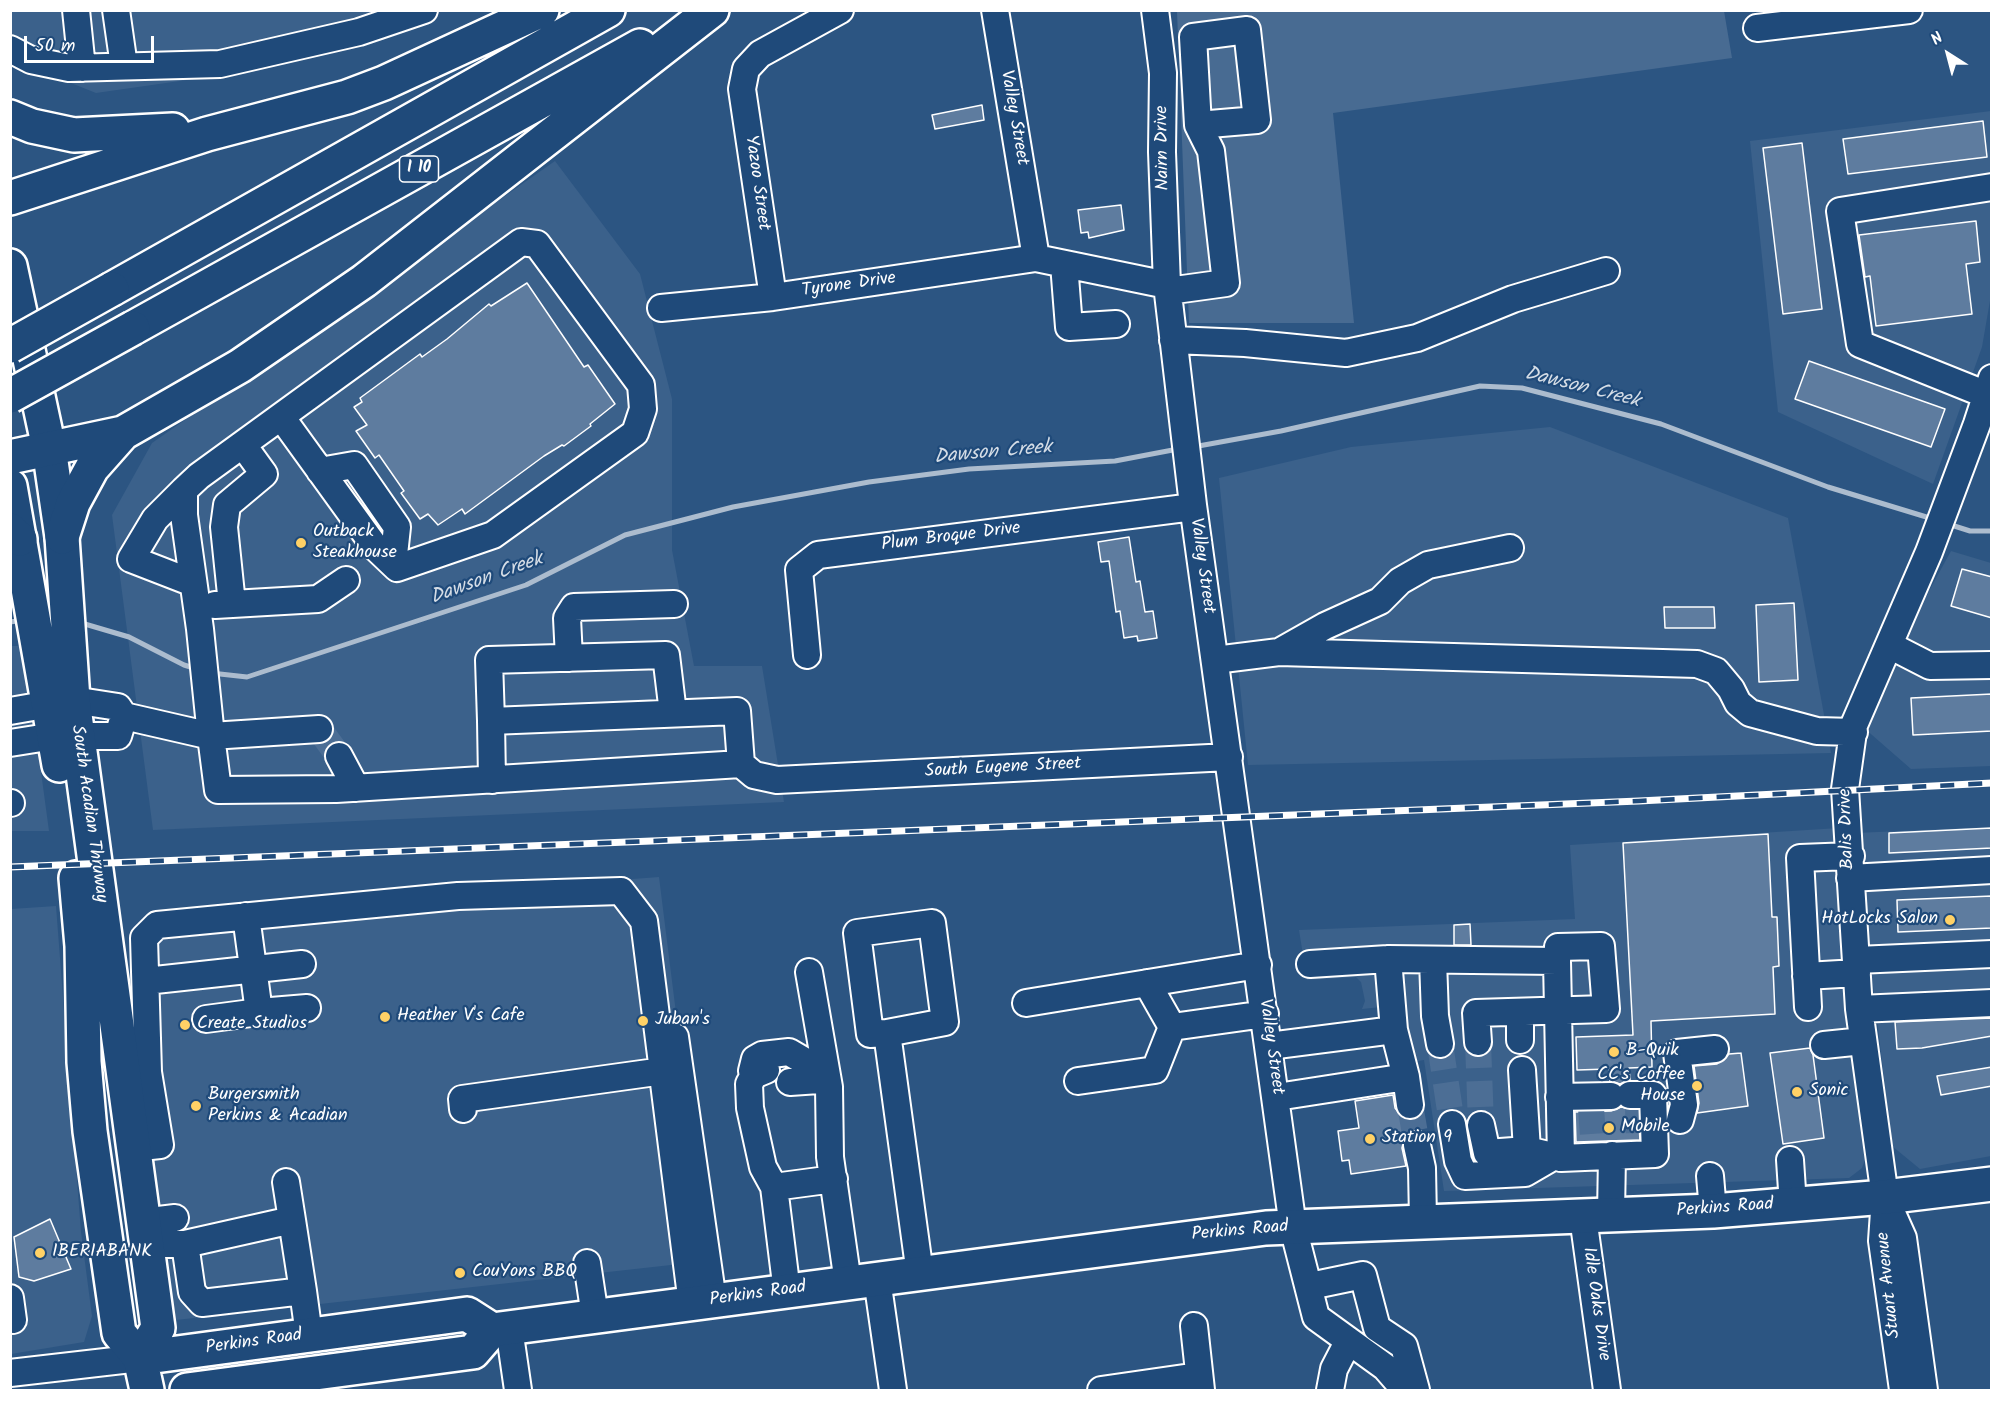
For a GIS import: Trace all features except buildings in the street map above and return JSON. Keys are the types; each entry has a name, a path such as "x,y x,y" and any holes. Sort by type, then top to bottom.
{"main road":[{"path":"10,198 207,134 347,96 384,83 542,10"},
{"name":"I 10","path":"10,346 608,10"},
{"name":"I 10","path":"10,396 704,10"},
{"path":"10,457 123,432 240,366 364,281 712,10"},
{"path":"10,117 32,126 74,135 179,129 207,134"},
{"name":"South Acadian Thruway","path":"10,266 49,448 62,537 65,577 56,661"},
{"path":"62,537 73,503 92,468 123,432"},
{"name":"South Acadian Thruway","path":"10,486 15,535 56,661 66,736 136,1074 132,1148 158,1328 140,1358"},
{"name":"South Acadian Thruway","path":"66,736 82,946 84,1062 90,1131 119,1333 140,1358 147,1390"},
{"name":"Perkins Road","path":"140,1358 467,1314 501,1329 1173,1238 1293,1227 1424,1220 1713,1211 1885,1197 1992,1184"},
{"path":"187,1390 473,1352 501,1329"}],"street":[{"path":"76,10 82,68"},
{"path":"116,10 124,66"},
{"path":"10,50 31,60 69,68 220,64 359,32 424,10"},
{"name":"Yazoo Street","path":"773,297 742,89 746,69 760,54 840,10"},
{"name":"Valley Street","path":"995,10 1036,258"},
{"name":"Nairn Drive","path":"1155,10 1163,73 1162,152 1168,288"},
{"path":"1757,28 1908,10"},
{"path":"1036,258 1168,288 1226,283 1210,151 1198,125"},
{"path":"1989,387 1860,344 1840,211 1992,187"},
{"path":"282,418 376,548 397,568 493,535 635,433 643,409 641,385 537,244 521,243 243,445 184,490 155,519 131,559 197,606 318,599 346,580"},
{"name":"Tyrone Drive","path":"661,308 773,297 1036,258"},
{"path":"1064,264 1069,327 1116,324"},
{"path":"1173,340 1245,343 1346,353 1417,338 1513,299 1606,271"},
{"name":"Valley Street","path":"1168,288 1180,411 1277,1097 1293,1227 1310,1286 1316,1317 1384,1367 1405,1390"},
{"name":"Balis Drive","path":"1885,1197 1859,1009 1845,789 1854,732 1929,552 1989,387"},
{"path":"232,604 224,527 227,505 264,474 243,445"},
{"path":"184,490 184,515 218,790 356,788 741,764 737,711 491,721"},
{"name":"Plum Broque Drive","path":"807,655 799,570 818,555 1193,506"},
{"path":"1279,652 1325,626 1380,601 1400,581 1428,565 1510,548"},
{"path":"569,658 567,618 574,608 674,604"},
{"path":"1889,645 1930,666 1992,665"},
{"path":"1215,660 1279,652 1697,664 1716,671 1731,689 1738,703 1750,713 1817,731 1854,732"},
{"path":"492,780 489,660 666,655 673,713"},
{"path":"10,711 61,702 118,707 124,717 118,736 66,736 10,743"},
{"path":"124,717 209,725 319,729"},
{"path":"339,756 356,788"},
{"name":"South Eugene Street","path":"741,764 754,775 777,780 1229,758"},
{"path":"1808,1006 1800,858 1851,867 1992,870"},
{"path":"136,1074 146,981 144,938 157,925 458,896 621,891 644,921 663,1071 462,1099 463,1109"},
{"path":"659,911 702,1303"},
{"path":"246,916 259,1012"},
{"path":"932,922 945,1022 887,1033 870,1035 857,933 932,922"},
{"path":"1478,1042 1476,1013 1557,1011 1606,1009 1601,946 1558,947 1557,961 1557,1011 1559,1098 1558,1157"},
{"path":"1806,976 1857,967 1992,954"},
{"path":"1388,959 1394,1030 1406,1077 1410,1105"},
{"path":"1310,964 1388,959 1557,961"},
{"path":"1433,960 1435,1016 1440,1044"},
{"path":"146,981 302,964"},
{"path":"1026,1003 1257,965"},
{"path":"809,972 834,1179 893,1390"},
{"path":"1147,983 1172,1027"},
{"path":"1859,1009 1992,1003"},
{"path":"206,1019 307,1008"},
{"path":"1520,1012 1520,1040"},
{"path":"1172,1027 1265,1014"},
{"path":"1078,1081 1155,1070 1172,1027"},
{"path":"1269,1046 1394,1030"},
{"path":"887,1033 920,1274"},
{"path":"1824,1045 1863,1041"},
{"path":"1680,1120 1683,1105 1677,1053 1715,1049"},
{"path":"773,1077 755,1059 762,1055 789,1052 806,1062 824,1084"},
{"path":"787,1292 774,1187 763,1167 750,1108 773,1077 797,1068 824,1084"},
{"path":"1522,1070 1527,1150"},
{"path":"1277,1097 1406,1077"},
{"path":"664,1083 702,1303"},
{"path":"1481,1125 1487,1153 1527,1150 1558,1157 1639,1152 1655,1154 1653,1095 1617,1100 1559,1098"},
{"path":"1452,1124 1458,1161 1465,1176 1525,1173 1558,1157"},
{"path":"1417,1145 1422,1168 1424,1220"},
{"name":"Idle Oaks Drive","path":"1600,1154 1597,1216 1607,1390"},
{"path":"1790,1160 1793,1204"},
{"path":"1710,1176 1713,1211"},
{"path":"774,1187 834,1179"},
{"path":"286,1182 309,1335"},
{"name":"Stuart Avenue","path":"1885,1197 1882,1241 1903,1390"},
{"name":"Stuart Avenue","path":"1885,1197 1903,1239 1924,1390"},
{"path":"144,1233 175,1218"},
{"path":"144,1233 184,1244 292,1220"},
{"path":"184,1244 192,1292 202,1303 303,1291"},
{"path":"587,1263 596,1316"},
{"path":"1310,1286 1363,1275 1377,1328 1404,1346 1416,1390"},
{"path":"1101,1390 1199,1383 1194,1326"},
{"path":"501,1329 518,1390"},
{"path":"1330,1390 1334,1369 1348,1342"},
{"name":"Perkins Road","path":"10,1373 140,1358"}],"shaded area":[{"path":"11,11 437,11 356,47 215,76 96,93 11,59"},
{"path":"1177,11 1724,11 1732,58 1333,113 1354,323 1189,323"},
{"path":"1991,111 1991,295 1982,347 1933,484 1778,412 1750,141"},
{"path":"555,161 640,274 672,399 672,550 694,666 762,666 784,802 153,830 112,515 152,443"},
{"path":"1550,427 1788,518 1831,753 1248,765 1219,478 1351,447"},
{"path":"1951,551 1991,563 1991,766 1911,769 1864,728 1891,660"},
{"path":"11,646 24,646 49,831 11,831"},
{"path":"1991,827 1991,1156 1920,1169 1892,1146 1855,833"},
{"path":"1839,828 1849,1014 1866,1157 1862,1168 1849,1178 1444,1191 1424,1060 1412,1062 1401,1005 1362,1009 1365,1001 1361,982 1356,977 1307,980 1299,930 1575,919 1570,845"},
{"path":"659,877 707,1261 176,1320 138,1118 148,916"},
{"path":"56,906 81,1232 92,1316 84,1342 11,1354 11,909"}],"waterway":[{"name":"Dawson Creek","path":"1193,447 1281,431 1480,386 1522,388 1661,424 1828,487 1933,519"},
{"name":"Dawson Creek","path":"211,673 247,677 526,585 625,535 733,507 869,482 969,469 1115,461 1178,449"},
{"name":"Dawson Creek","path":"1948,524 1970,531 1992,531"},
{"name":"Dawson Creek","path":"10,622 24,620"},
{"name":"Dawson Creek","path":"78,622 129,637 184,665 197,669"}],"tunnel":[{"path":"319,729 339,756"},
{"path":"1478,1042 1481,1125"},
{"path":"1440,1044 1452,1124"},
{"path":"1410,1105 1417,1145"},
{"path":"1638,1107 1639,1148"},
{"path":"1591,1108 1594,1150"}],"railway":[{"path":"10,867 1639,801 1992,783"}],"place":[{"name":"Outback Steakhouse","path":"301,543"},
{"name":"HotLocks Salon","path":"1950,920"},
{"name":"Heather V's Cafe","path":"385,1017"},
{"name":"Juban's","path":"643,1021"},
{"name":"Create Studios","path":"185,1025"},
{"name":"B-Quik","path":"1614,1052"},
{"name":"CC's Coffee House","path":"1697,1086"},
{"name":"Sonic","path":"1797,1092"},
{"name":"Burgersmith Perkins & Acadian","path":"196,1106"},
{"name":"Mobile","path":"1609,1128"},
{"name":"Station 9","path":"1370,1139"},
{"name":"IBERIABANK","path":"40,1253"},
{"name":"CouYons BBQ","path":"460,1273"}]}
